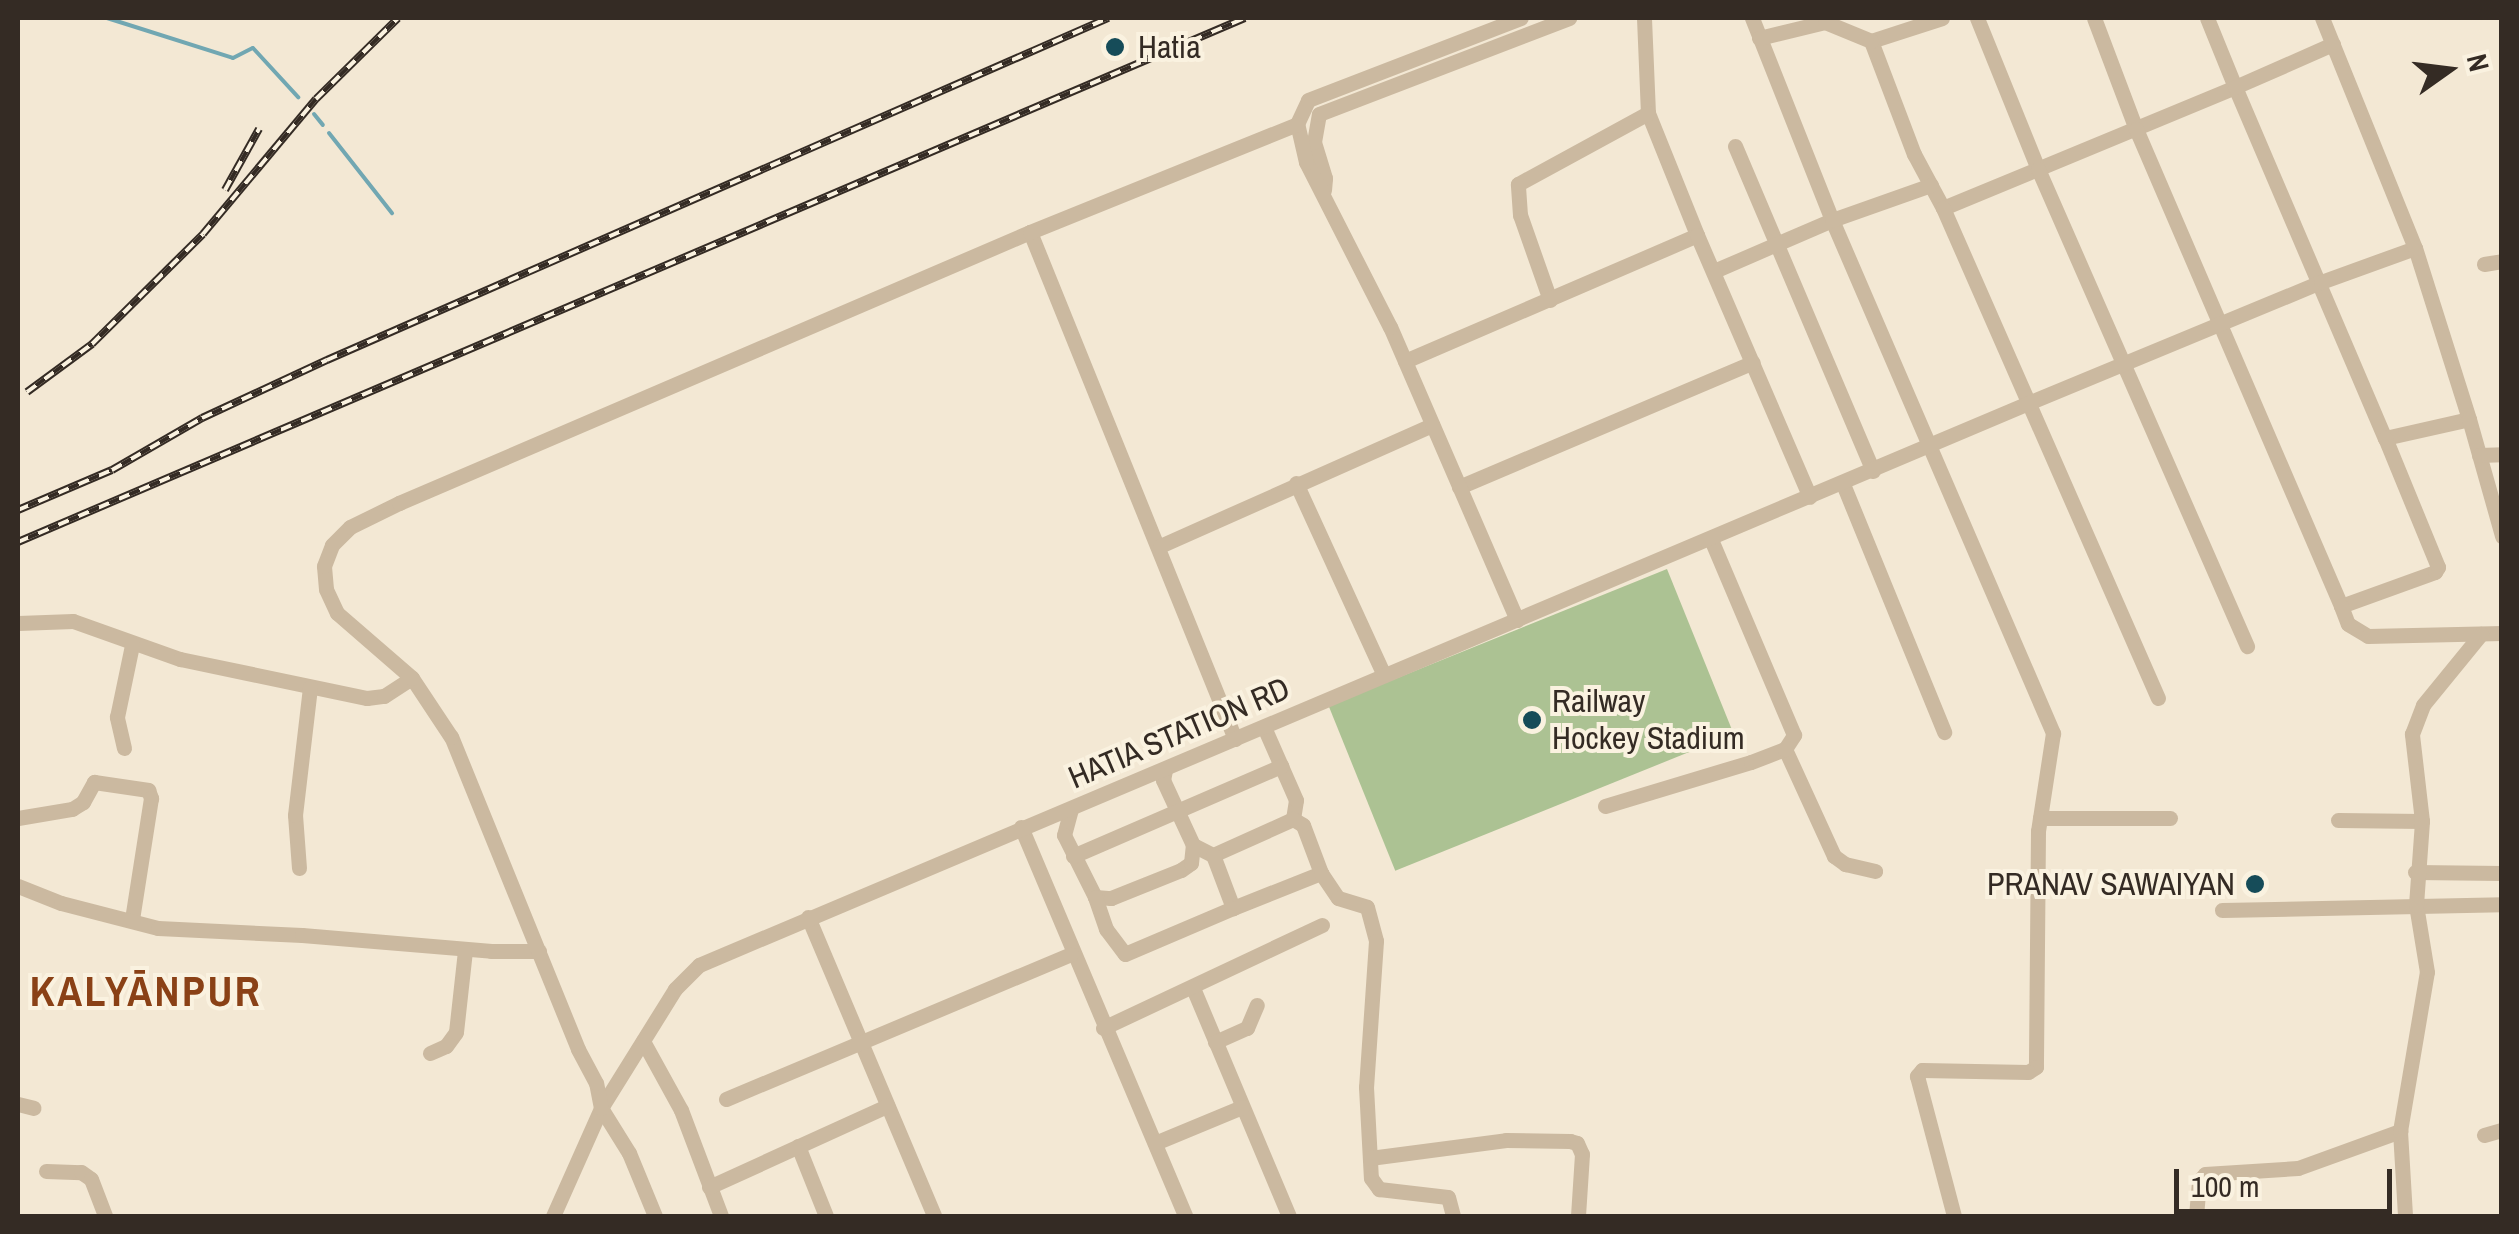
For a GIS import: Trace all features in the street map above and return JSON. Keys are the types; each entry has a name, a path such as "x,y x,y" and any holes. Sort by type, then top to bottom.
{"street":[{"path":"1516,620 1404,361 1324,190 1306,162 1296,124 1308,100 1521,18"},
{"path":"1324,190 1325,178 1314,142 1319,114 1569,18"},
{"path":"1644,18 1648,114 1810,496"},
{"path":"1752,18 1832,220 2053,732 2054,746 2040,818 2036,1067 2028,1072 1922,1070 1917,1076 1954,1216"},
{"path":"1759,38 1826,22 1871,41 1942,18"},
{"path":"1977,18 2038,169 2247,646"},
{"path":"2094,18 2136,129 2348,624 2368,636 2502,633"},
{"path":"2207,18 2438,567 2436,572 2340,606"},
{"path":"2322,18 2416,248 2502,536"},
{"path":"1871,41 1914,154 1943,208 2158,698"},
{"path":"1943,208 2333,44"},
{"path":"1550,300 1520,215 1518,184 1648,114"},
{"path":"655,1216 629,1154 601,1108 596,1083 451,737 412,678 337,613 326,589 324,566 332,545 350,527 1030,232 1296,124"},
{"path":"1735,146 1873,471"},
{"path":"1714,271 1832,220 1931,185"},
{"path":"1030,232 1236,739"},
{"path":"1404,361 1697,235"},
{"name":"HATIA STATION RD","path":"553,1216 601,1108 675,988 698,964 2026,404 2320,282 2416,248"},
{"path":"2484,264 2502,262"},
{"path":"1458,487 1753,362"},
{"path":"2385,438 2469,419"},
{"path":"1160,546 1432,424"},
{"path":"2479,455 2502,454"},
{"path":"1296,483 1384,675"},
{"path":"1842,484 1944,732"},
{"path":"1605,806 1785,748 1794,735 1711,540"},
{"path":"18,624 73,621 100,628 132,645 368,698 384,696 412,678"},
{"path":"2405,1216 2400,1131 2427,972 2416,905 2415,872 2422,821 2414,722 2481,634"},
{"path":"124,748 117,718 132,645"},
{"path":"299,868 294,816 310,687"},
{"path":"1264,727 1296,800 1293,820"},
{"path":"1785,748 1834,856 1846,864 1876,870"},
{"path":"1074,856 1281,766"},
{"path":"1165,770 1163,780 1177,811 1194,845 1212,855 1232,908"},
{"path":"18,818 72,809 83,802 94,782 148,790 151,798 132,920"},
{"path":"1070,809 1064,835 1095,897 1106,929 1125,954 1321,873"},
{"path":"2040,818 2170,818"},
{"path":"1212,855 1293,820 1303,825 1321,873 1338,898 1367,907 1376,941 1367,1050 1371,1178 1379,1189 1448,1197 1453,1216"},
{"path":"2338,820 2422,821"},
{"path":"1021,828 1070,954 1185,1216"},
{"path":"1095,897 1111,898 1180,870 1191,864 1194,845"},
{"path":"2415,872 2502,873"},
{"path":"18,886 61,903 182,931 302,934 464,950 539,951"},
{"path":"2222,910 2502,904"},
{"path":"808,917 934,1216"},
{"path":"1103,1028 1322,925"},
{"path":"430,1053 446,1046 456,1032 464,950"},
{"path":"726,1099 1070,954"},
{"path":"1192,988 1290,1216"},
{"path":"1215,1042 1248,1028 1258,1004"},
{"path":"643,1041 668,1081 721,1216"},
{"path":"709,1187 886,1106"},
{"path":"1155,1143 1242,1107"},
{"path":"2484,1135 2502,1130"},
{"path":"2196,1216 2199,1181 2205,1174 2298,1168 2400,1131"},
{"path":"1370,1158 1506,1140 1570,1140 1577,1142 1582,1154 1578,1216"},
{"path":"798,1146 826,1216"},
{"path":"46,1171 82,1172 91,1179 105,1216"}],"green space":[{"name":"Railway Hockey Stadium","path":"1667,569 1734,734 1395,871 1329,706"}],"waterway":[{"path":"107,18 233,58 253,48 298,97"},
{"path":"314,114 323,125"},
{"path":"329,133 392,213"}],"railway":[{"path":"27,392 92,344 203,234 316,99 398,18"},
{"path":"18,510 112,470 202,418 327,360 1108,18"},
{"path":"18,542 1245,18"},
{"path":"225,190 259,129"}],"place":[{"name":"Hatia","path":"1115,47"},
{"name":"Railway Hockey Stadium","path":"1532,720"},
{"name":"PRANAV SAWAIYAN","path":"2255,884"}],"district":[{"name":"KALYĀNPUR","path":"146,991"}]}
